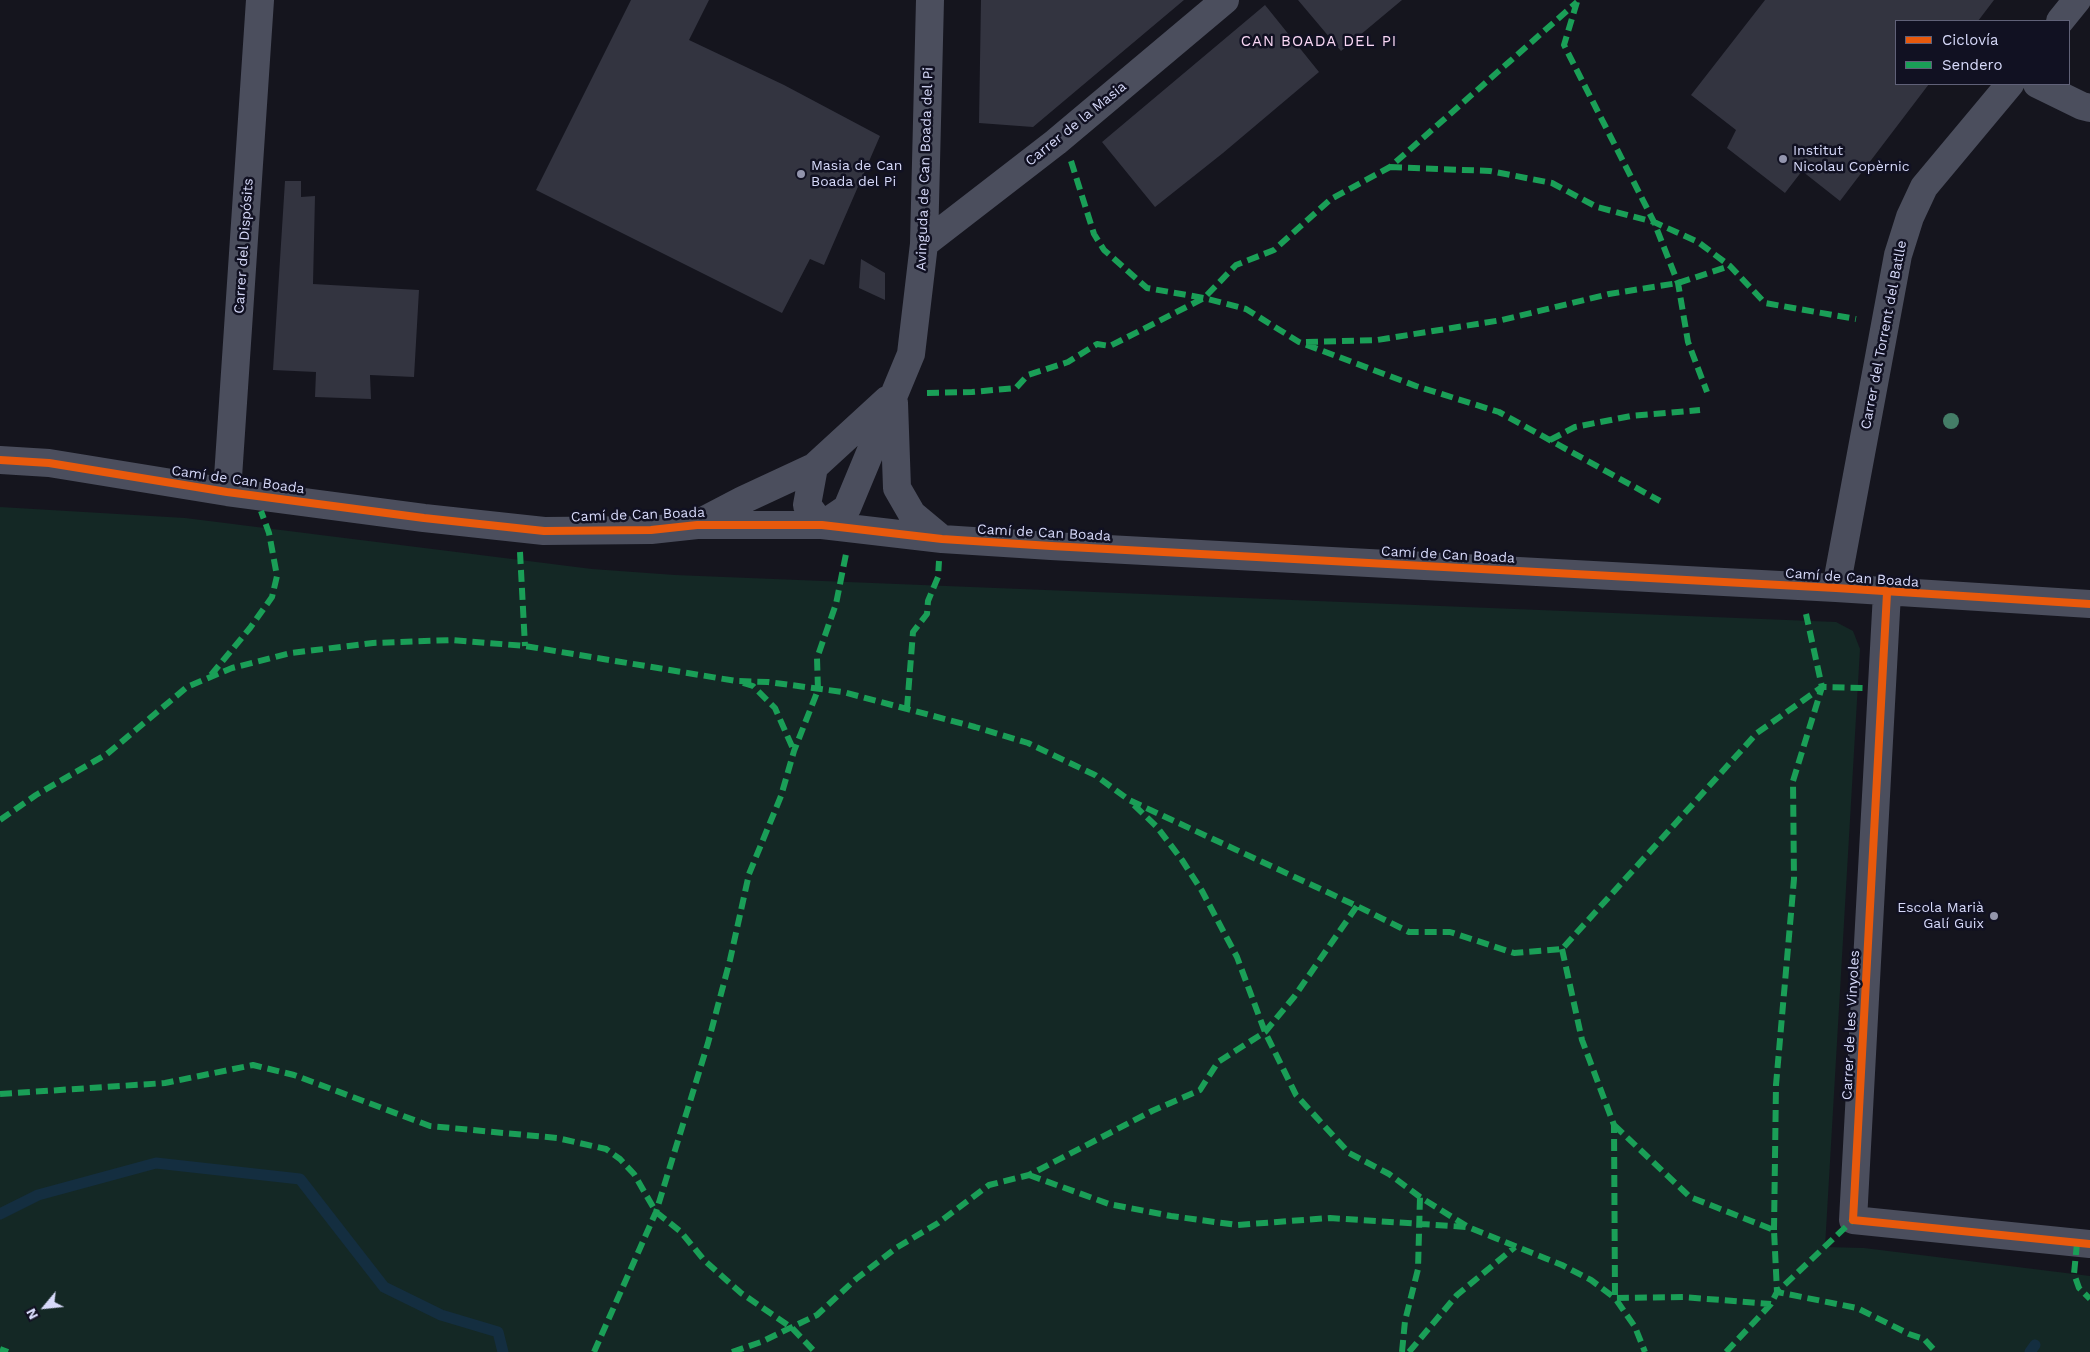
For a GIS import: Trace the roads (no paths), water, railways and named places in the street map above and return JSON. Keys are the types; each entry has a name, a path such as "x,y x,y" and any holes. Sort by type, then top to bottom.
{"street":[{"name":"Carrer del Dispósits","path":"227,492 260,0"},
{"name":"Avinguda de Can Boada del Pi","path":"822,525 847,508 911,354 924,244 930,0"},
{"name":"Carrer de la Masia","path":"924,244 1056,142 1225,0"},
{"path":"2061,20 2077,0"},
{"name":"Carrer del Torrent del Batlle","path":"1836,588 1898,255 1910,217 1924,187 2009,85"},
{"path":"2039,85 2090,108"},
{"path":"697,525 744,500 814,467 894,394"},
{"path":"894,394 897,488 912,514 942,539"},
{"name":"Camí de Can Boada","path":"0,460 49,463 227,492 424,518 544,530 651,530 697,525 822,525 942,539 1836,588 1887,593 2090,604"},
{"path":"814,467 807,505 822,525"},
{"name":"Carrer de les Vinyoles","path":"1887,593 1853,1220 2090,1244"}],"waterway":[{"path":"0,1214 38,1195 156,1163 300,1179 384,1287 441,1315 498,1332 503,1352"},
{"path":"2030,1352 2035,1345"}],"place":[{"name":"Institut Nicolau Copèrnic","path":"1783,159"},
{"name":"Masia de Can Boada del Pi","path":"801,174"},
{"name":"Escola Marià Galí Guix","path":"1994,916"}],"district":[{"name":"CAN BOADA DEL PI","path":"1319,42"}]}
